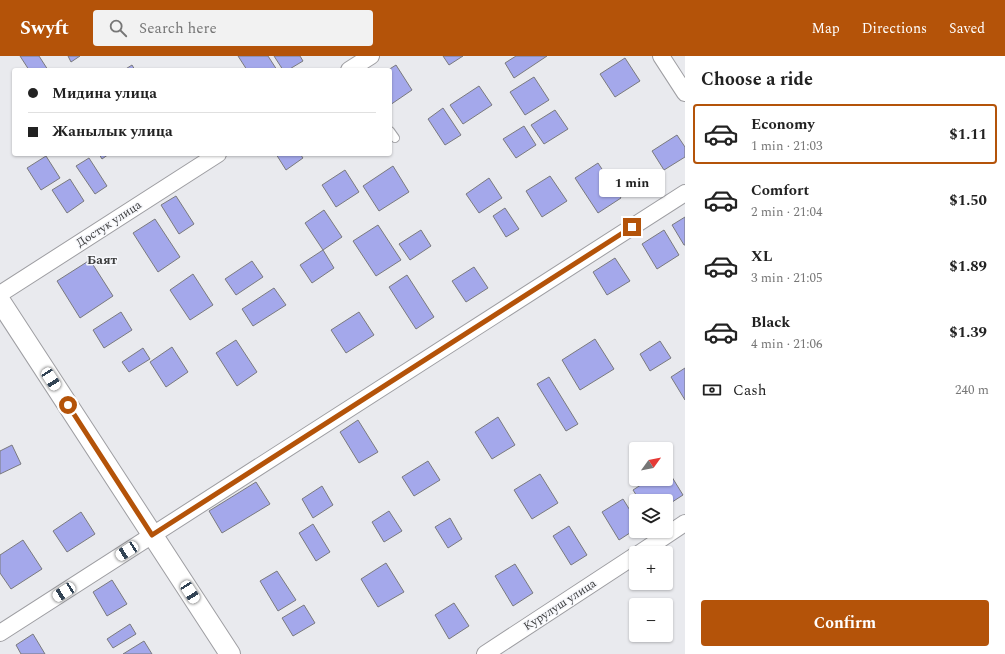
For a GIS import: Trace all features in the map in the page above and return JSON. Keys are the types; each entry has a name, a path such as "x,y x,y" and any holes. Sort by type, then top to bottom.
{"street":[{"path":"353,68 371,56"},
{"path":"661,56 685,93"},
{"name":"Достук улица","path":"0,294 215,156"},
{"path":"0,633 685,193"},
{"path":"0,301 230,654"},
{"path":"650,546 685,523"},
{"name":"Курулуш улица","path":"485,654 629,560"}],"lane":[{"path":"392,134 395,138"}],"building":[{"path":"20,56 39,56 47,68 28,68"},
{"path":"68,56 80,56 71,62"},
{"path":"238,56 268,56 276,68 246,68"},
{"path":"274,56 300,56 303,61 291,68 282,68"},
{"path":"443,56 463,56 449,65"},
{"path":"516,56 547,56 514,78 505,63"},
{"path":"625,58 640,81 615,97 600,74"},
{"path":"396,65 412,90 392,104 392,68"},
{"path":"534,77 549,100 525,115 510,92"},
{"path":"479,86 492,105 463,124 450,105"},
{"path":"443,108 461,135 445,145 428,119"},
{"path":"555,110 568,129 544,144 531,125"},
{"path":"524,126 536,145 516,158 503,139"},
{"path":"677,135 685,147 685,157 664,170 652,151"},
{"path":"46,156 60,178 41,190 27,168"},
{"path":"277,156 302,156 303,158 286,170"},
{"path":"89,158 107,186 95,194 76,166"},
{"path":"598,163 621,198 598,213 575,178"},
{"path":"393,166 409,192 379,211 363,186"},
{"path":"345,170 359,192 336,207 322,185"},
{"path":"550,176 567,201 542,217 526,191"},
{"path":"489,178 502,198 479,213 466,194"},
{"path":"70,179 84,201 67,213 52,190"},
{"path":"176,196 194,224 179,234 161,205"},
{"path":"505,208 519,229 506,237 493,216"},
{"path":"324,210 342,237 323,250 305,223"},
{"path":"685,217 685,245 684,245 672,225"},
{"path":"155,219 180,257 158,272 133,233"},
{"path":"378,225 401,260 376,276 353,241"},
{"path":"421,230 431,246 410,260 399,244"},
{"path":"664,230 679,255 657,269 642,244"},
{"path":"323,250 334,268 312,283 300,265"},
{"path":"615,258 630,281 607,295 593,272"},
{"path":"90,260 113,296 80,318 57,281"},
{"path":"252,261 263,277 236,295 225,279"},
{"path":"474,267 488,288 466,302 452,281"},
{"path":"193,274 213,305 190,320 170,290"},
{"path":"407,275 434,317 416,329 389,287"},
{"path":"274,288 286,305 253,326 242,309"},
{"path":"121,312 132,330 104,348 93,330"},
{"path":"359,312 374,335 346,353 331,330"},
{"path":"595,339 614,369 580,390 562,360"},
{"path":"236,340 257,372 237,386 216,353"},
{"path":"660,341 671,358 650,371 640,354"},
{"path":"172,347 188,372 166,387 150,362"},
{"path":"143,348 150,359 129,372 122,362"},
{"path":"685,368 685,400 671,377"},
{"path":"549,377 578,424 566,431 537,384"},
{"path":"498,417 515,445 492,459 475,432"},
{"path":"358,420 378,452 359,463 340,432"},
{"path":"12,445 21,464 0,474 0,451"},
{"path":"428,461 440,480 414,496 402,477"},
{"path":"540,474 558,503 532,519 514,490"},
{"path":"673,479 683,495 673,501 673,494 636,494 633,490 639,486 673,486"},
{"path":"256,482 270,504 222,533 209,511"},
{"path":"322,486 333,505 313,518 302,499"},
{"path":"623,499 629,509 629,534 619,540 602,512"},
{"path":"389,511 402,531 384,542 372,522"},
{"path":"81,512 95,534 67,552 53,531"},
{"path":"450,518 462,539 448,548 435,527"},
{"path":"313,524 330,552 316,561 299,533"},
{"path":"569,526 587,555 571,565 553,536"},
{"path":"23,540 42,569 11,589 0,573 0,555"},
{"path":"386,563 404,592 378,607 361,579"},
{"path":"515,564 533,593 513,606 495,576"},
{"path":"277,571 296,600 278,611 260,581"},
{"path":"112,580 127,604 107,616 93,592"},
{"path":"454,603 469,626 449,639 435,615"},
{"path":"304,605 315,623 293,636 282,618"},
{"path":"130,624 136,634 113,648 107,639"},
{"path":"33,634 45,654 21,654 16,645"},
{"path":"144,641 152,654 123,654"}],"district":[{"name":"Баят","path":"102,260"}],"route":[{"path":"68,405 152,535 632,227"}]}
